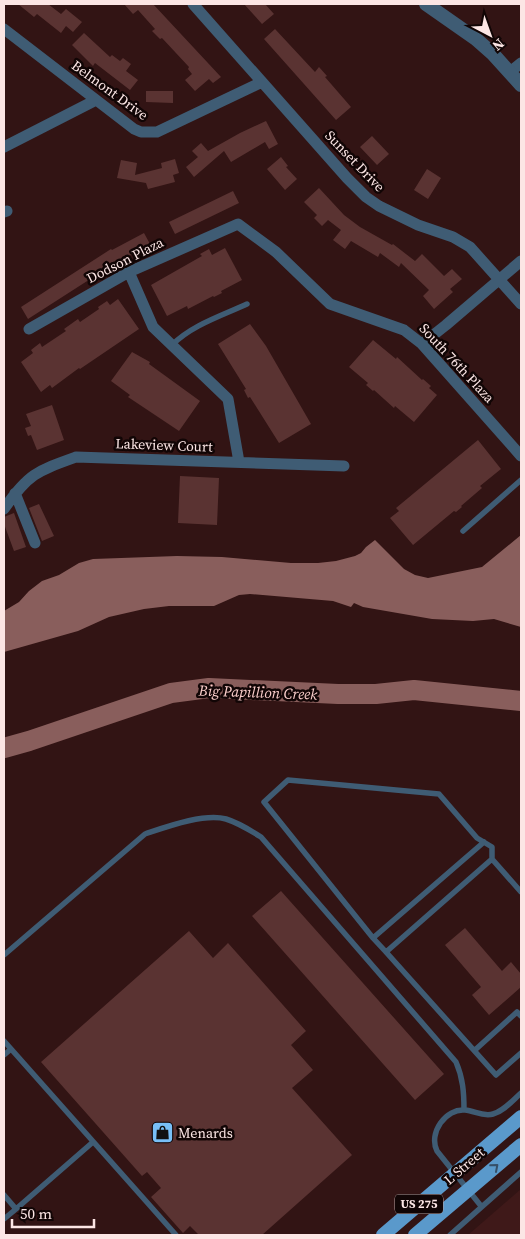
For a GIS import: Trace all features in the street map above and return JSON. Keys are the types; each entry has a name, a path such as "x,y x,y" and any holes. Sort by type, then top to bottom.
{"main road":[{"name":"L Street","path":"384,1235 521,1116"},
{"name":"L Street","path":"415,1235 521,1145"}],"street":[{"name":"Sunset Drive","path":"193,4 366,197 395,215 460,241 478,255 521,304"},
{"path":"426,4 476,38 521,85"},
{"name":"Belmont Drive","path":"4,29 134,129 141,132 157,132 262,82"},
{"path":"510,72 521,63"},
{"path":"4,147 96,100"},
{"name":"Dodson Plaza","path":"29,330 128,272 238,224"},
{"name":"South 76th Plaza","path":"238,224 276,252 330,304 404,330 422,344 521,456"},
{"path":"422,344 521,260"},
{"path":"128,272 153,328 228,399 239,462"},
{"name":"Lakeview Court","path":"4,509 27,479 40,470 76,457 344,466"},
{"path":"15,493 34,543"}],"lane":[{"path":"172,345 190,330 247,304"},
{"path":"463,531 521,480"},
{"path":"521,892 492,859 492,847 477,838 439,794 288,780 264,802 373,938 496,1075 521,1052"},
{"path":"4,955 145,834 203,818 224,818 245,827 261,837 456,1062 462,1074 464,1110"},
{"path":"373,938 484,842"},
{"path":"386,952 492,859"},
{"path":"475,1050 520,1012"},
{"path":"4,1041 176,1235"},
{"path":"4,1055 11,1049"},
{"path":"481,1206 437,1151 433,1138 440,1124 454,1113 464,1110 485,1115 494,1114 521,1093"},
{"path":"4,1219 94,1142"},
{"path":"450,1235 521,1172"},
{"path":"4,1195 16,1209"}],"shaded area":[{"path":"521,535 521,627 494,619 473,621 432,619 363,607 354,603 351,607 333,601 250,594 239,595 214,606 169,606 144,609 109,617 78,631 4,652 4,611 19,602 42,581 59,575 79,563 93,559 177,556 318,563 355,556 375,540 404,569 415,575 428,578 482,567"},
{"path":"521,1189 521,1235 468,1235"}],"building":[{"path":"18,4 48,4 61,14 66,9 82,22 73,32 66,26 61,33 37,14 34,17"},
{"path":"124,4 153,4 221,77 213,83 209,79 195,91 185,80 192,74 188,69 189,67 162,38 160,39 152,31 155,29 138,10 133,14"},
{"path":"244,4 265,4 274,14 262,24"},
{"path":"275,29 315,72 319,67 327,76 325,77 351,107 336,120 264,39"},
{"path":"84,33 110,57 112,55 120,61 123,58 131,64 126,71 138,80 130,90 95,63 93,66 72,45"},
{"path":"146,91 173,91 173,103 146,102"},
{"path":"266,121 278,144 269,149 265,142 231,162 224,151 194,177 186,167 198,157 192,151 201,143 208,151"},
{"path":"372,136 389,154 377,165 360,147"},
{"path":"281,157 288,166 286,167 297,179 285,190 267,169"},
{"path":"175,159 179,173 173,175 175,182 148,189 146,183 117,178 121,160 137,163 135,175 162,168 161,163"},
{"path":"427,169 441,178 428,199 414,190"},
{"path":"319,188 344,215 360,227 393,244 415,261 422,254 444,276 452,269 462,279 450,289 453,292 434,309 423,296 429,290 401,263 399,267 380,253 378,257 351,241 345,249 333,240 341,230 328,220 322,226 314,218 317,215 304,202"},
{"path":"233,191 239,203 175,234 169,222"},
{"path":"144,233 150,244 123,258 28,319 21,307 111,249"},
{"path":"225,248 242,280 214,297 188,309 187,306 167,316 151,285 202,256 200,254 209,249 212,255"},
{"path":"118,299 139,329 52,388 50,385 41,392 21,362 33,353 31,350 40,343 42,347 66,331 64,329 78,319 80,322 107,301 110,305"},
{"path":"250,324 266,346 311,424 279,443 250,397 248,398 244,390 246,389 218,344"},
{"path":"373,340 423,379 437,395 414,422 373,391 366,385 368,383 349,367"},
{"path":"132,352 150,362 149,364 200,401 179,431 128,397 130,395 111,381"},
{"path":"52,405 64,440 37,450 31,435 28,436 25,428 31,426 26,414"},
{"path":"478,440 501,469 480,486 482,488 462,507 456,512 454,511 413,545 390,518 399,511 396,508"},
{"path":"180,476 219,478 217,525 178,523"},
{"path":"39,504 54,536 42,541 29,508"},
{"path":"14,513 26,547 14,551 4,524 4,517"},
{"path":"281,891 444,1074 415,1100 252,916"},
{"path":"465,928 502,971 511,962 521,974 521,987 489,1015 472,995 481,987 445,945"},
{"path":"189,931 213,958 228,943 306,1031 291,1045 313,1070 292,1088 352,1155 262,1235 199,1235 190,1226 183,1233 151,1197 161,1188 147,1172 142,1176 41,1062"}],"waterway":[{"name":"Big Papillion Creek","path":"4,748 171,693 209,688 338,694 376,694 414,690 521,701"}],"place":[{"name":"Menards","path":"162,1133"}]}
